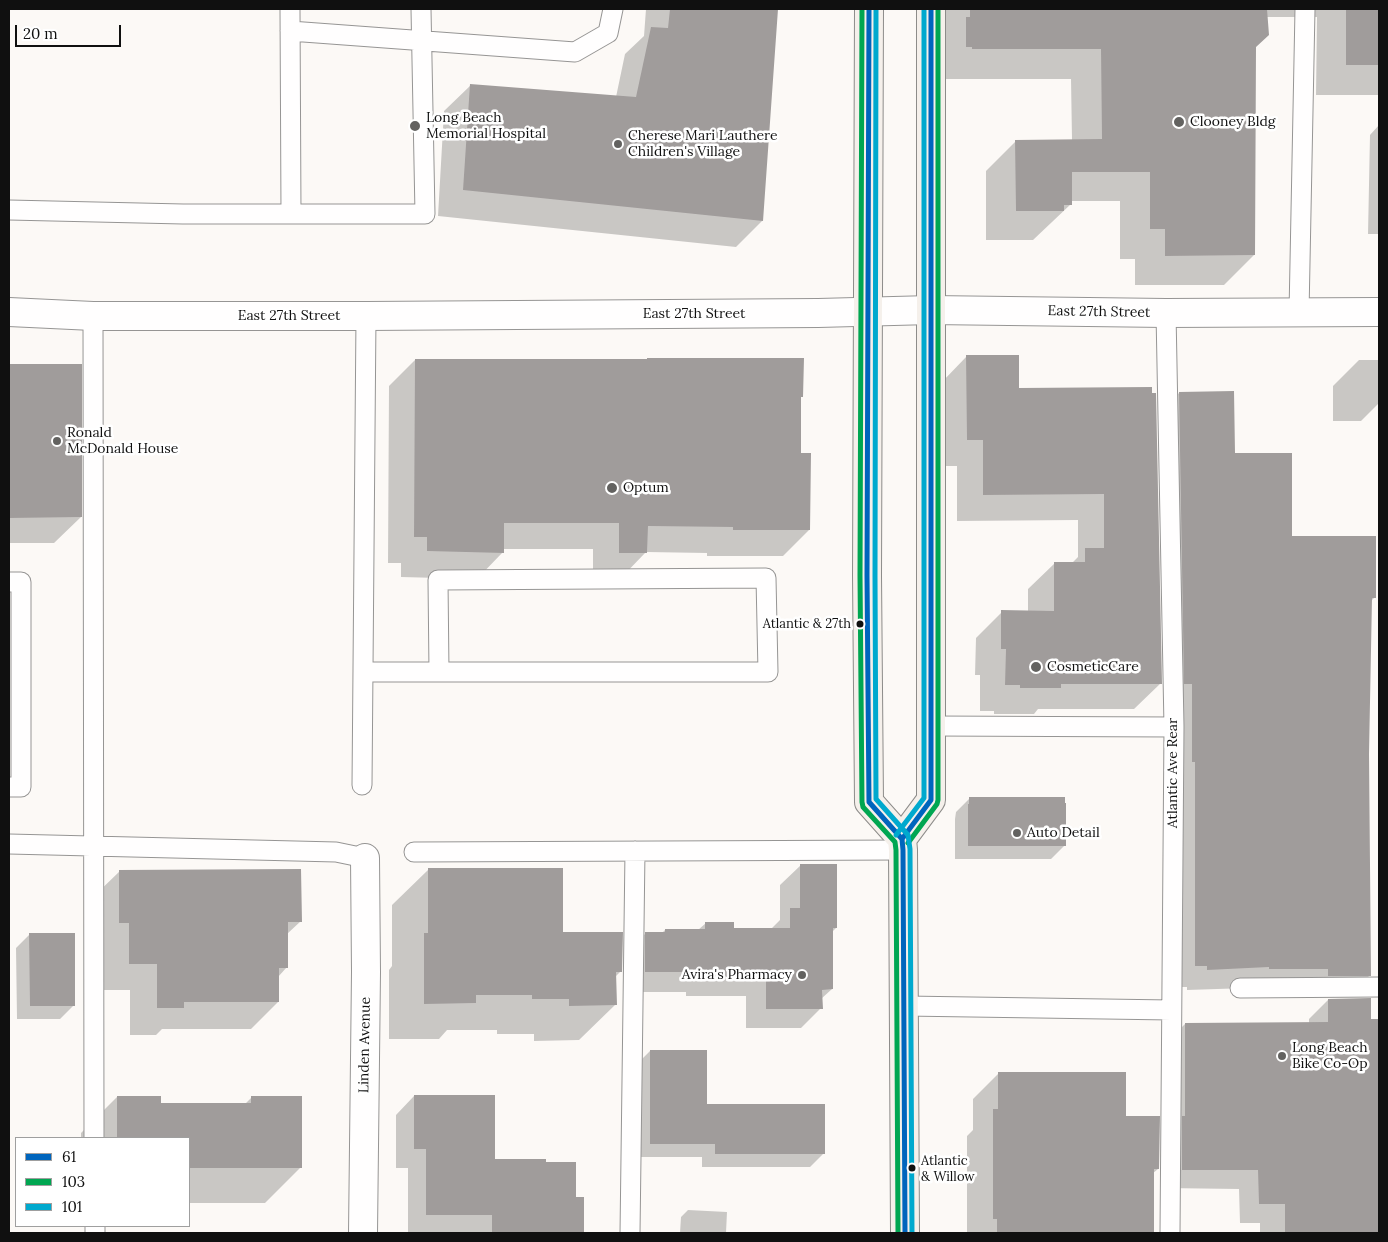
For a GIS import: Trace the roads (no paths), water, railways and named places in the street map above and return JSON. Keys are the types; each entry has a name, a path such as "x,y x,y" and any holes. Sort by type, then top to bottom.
{"main road":[{"path":"868,9 867,575 869,802 903,845"},
{"path":"905,1233 903,845 931,800 932,9"}],"street":[{"name":"East 27th Street","path":"9,312 93,316 366,316 868,313 931,310 1166,313 1379,312"},
{"name":"Linden Avenue","path":"363,1233 366,972 365,858"}],"lane":[{"path":"290,9 292,214"},
{"path":"9,210 425,214 421,9"},
{"path":"290,31 574,52 608,33 613,9"},
{"path":"1299,313 1305,9"},
{"name":"Atlantic Ave Rear","path":"1166,313 1174,727 1170,1233"},
{"path":"93,316 94,1137"},
{"path":"362,786 366,316"},
{"path":"363,672 439,672 768,672 766,578 438,580 439,672"},
{"path":"9,582 21,582 21,787 9,787"},
{"path":"931,726 1174,727"},
{"path":"9,844 336,852 365,858"},
{"path":"414,852 903,845"},
{"path":"630,1233 635,850"},
{"path":"1240,988 1379,988"},
{"path":"905,1006 1171,1010"}],"place":[{"name":"Clooney Bldg","path":"1179,122"},
{"name":"Long Beach Memorial Hospital","path":"415,126"},
{"name":"Cherese Mari Lauthere Children's Village","path":"618,144"},
{"name":"Ronald McDonald House","path":"57,441"},
{"name":"Optum","path":"612,488"},
{"name":"Atlantic & 27th","path":"860,624"},
{"name":"CosmeticCare","path":"1036,667"},
{"name":"Auto Detail","path":"1017,833"},
{"name":"Avira's Pharmacy","path":"802,975"},
{"name":"Long Beach Bike Co-Op","path":"1282,1056"},
{"name":"Atlantic & Willow","path":"912,1168"}]}
